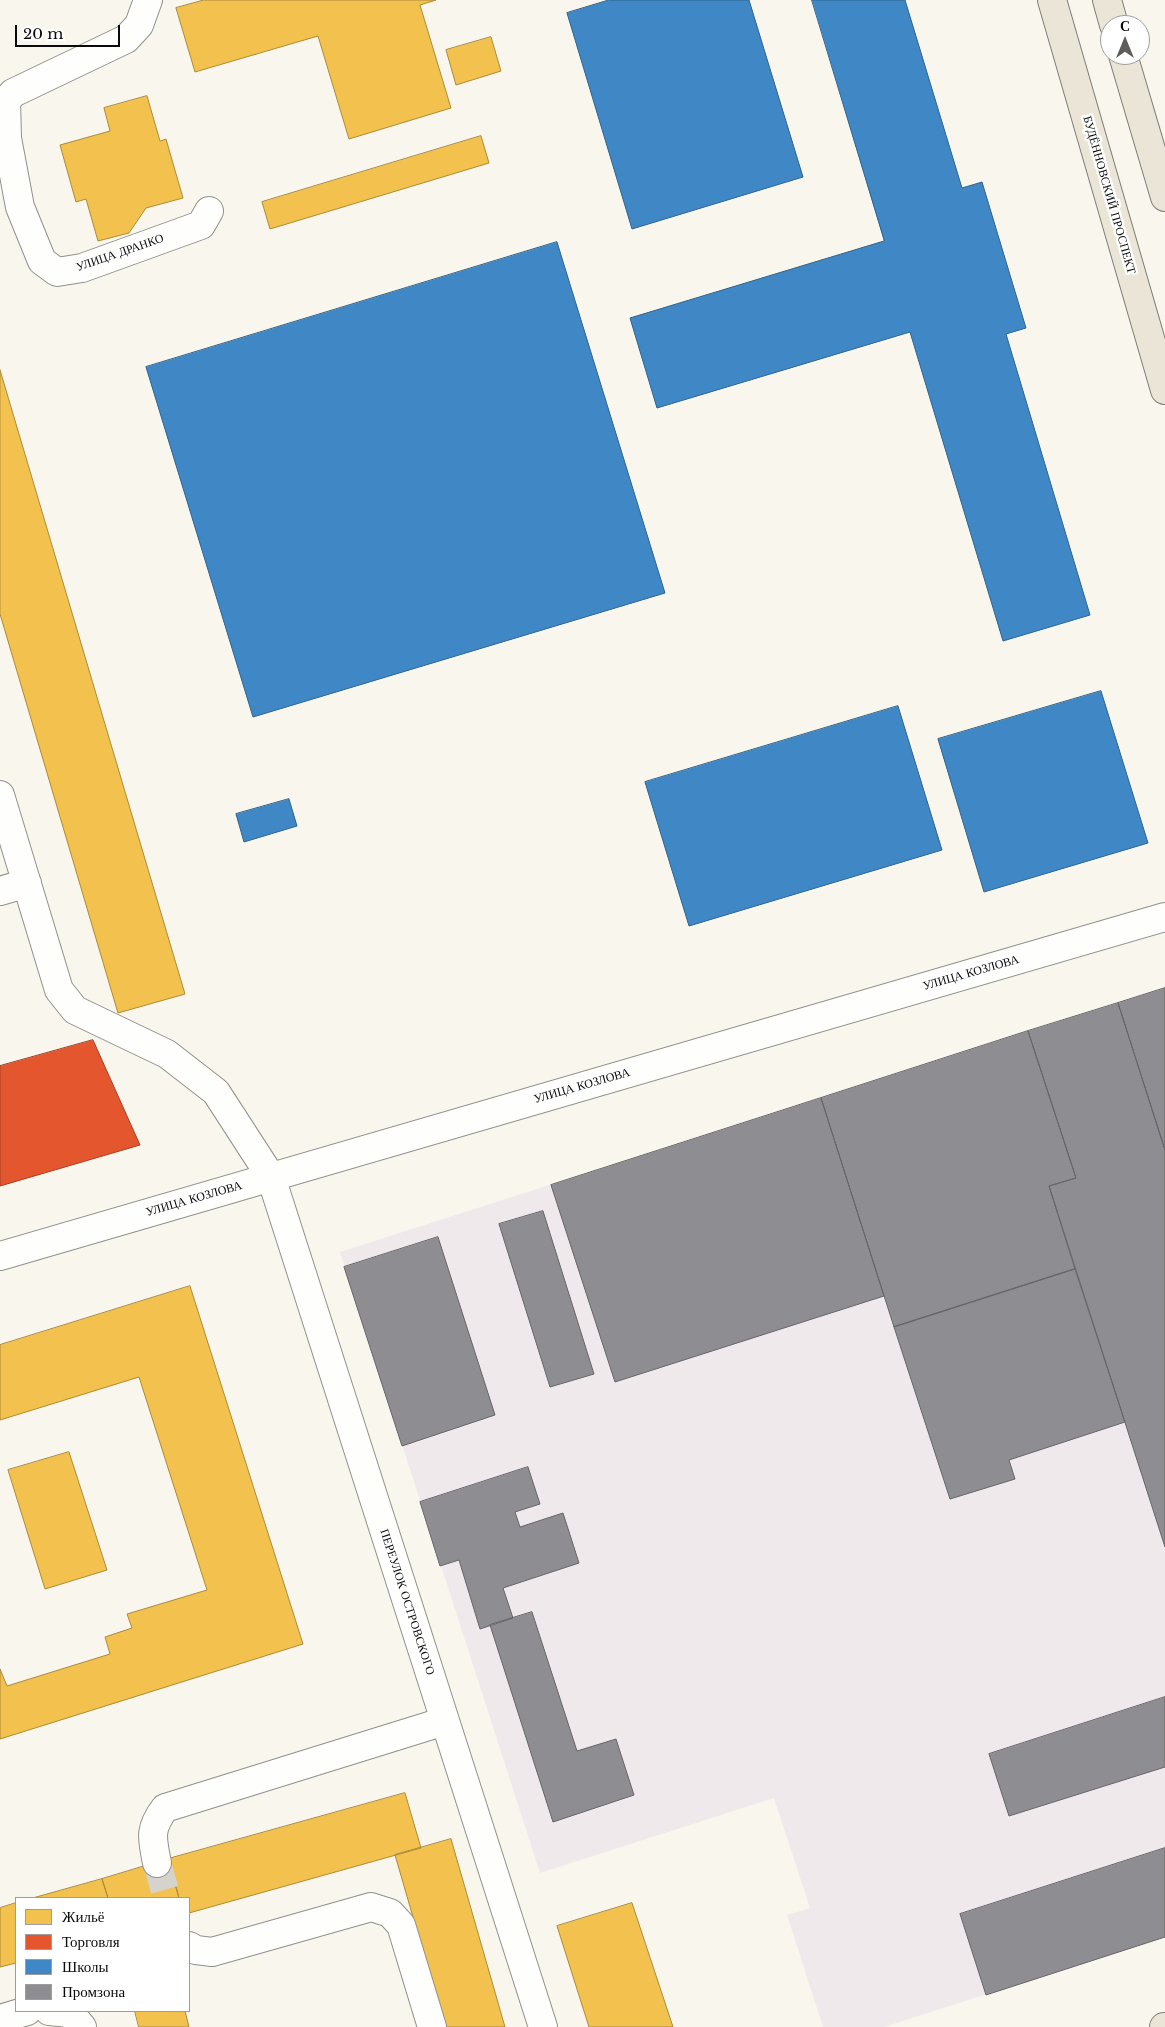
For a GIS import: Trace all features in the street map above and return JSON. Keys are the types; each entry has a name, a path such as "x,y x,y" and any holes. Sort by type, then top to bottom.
{"main road":[{"name":"БУДЁННОВСКИЙ ПРОСПЕКТ","path":"1052,0 1165,390"},
{"path":"1107,0 1111,15"},
{"path":"1126,65 1165,197"}],"street":[{"name":"УЛИЦА ДРАНКО","path":"148,0 139,25 126,39 13,93 6,101 7,138 20,207 42,261 57,272 82,268 201,225 208,211"},
{"name":"ПЕРЕУЛОК ОСТРОВСКОГО","path":"0,795 59,990 75,1010 167,1054 216,1092 271,1176 543,2027"},
{"path":"0,891 27,883"},
{"name":"УЛИЦА КОЗЛОВА","path":"0,1256 1165,917"},
{"path":"157,1863 153,1844 153,1823 165,1808 446,1721"},
{"path":"190,1947 196,1950 212,1952 371,1907 390,1913 401,1925 432,2027"},
{"path":"0,2019 24,2012"},
{"path":"60,2012 70,2013 82,2027"}],"shaded area":[{"path":"1165,988 1165,1937 884,2027 823,2027 787,1915 810,1908 774,1798 540,1873 340,1252"}],"building: Жильё":[{"path":"204,0 436,0 420,5 451,108 349,139 318,36 195,72 176,8"},
{"path":"491,37 501,71 456,85 446,50"},
{"path":"147,96 160,141 166,139 183,198 146,208 129,233 98,241 86,199 76,202 60,145 110,131 104,108"},
{"path":"481,136 489,163 270,229 262,202"},
{"path":"0,370 185,994 118,1013 0,614"},
{"path":"190,1286 303,1644 0,1739 0,1669 7,1686 110,1654 105,1637 132,1628 127,1614 207,1590 139,1377 0,1420 0,1345"},
{"path":"69,1452 107,1570 45,1589 8,1470"},
{"path":"405,1793 421,1848 190,1913 190,1897 179,1897 168,1859"},
{"path":"451,1839 505,2027 445,2027 395,1855"},
{"path":"168,1859 179,1897 108,1897 102,1879"},
{"path":"102,1879 108,1897 37,1897"},
{"path":"15,1903 15,1963 0,1967 0,1908"},
{"path":"632,1903 673,2027 589,2027 557,1926"},
{"path":"135,2012 185,2012 189,2027 139,2027"}],"building: Торговля":[{"path":"93,1040 140,1145 0,1186 0,1066"}],"building: Школы":[{"path":"609,0 749,0 803,177 632,229 567,13"},
{"path":"812,0 905,0 962,188 982,182 1026,328 1006,334 1090,615 1003,641 910,332 657,408 630,318 884,241"},
{"path":"557,242 665,593 253,717 146,367"},
{"path":"1101,691 1148,843 984,892 938,739"},
{"path":"898,706 942,850 689,926 645,782"},
{"path":"289,799 297,826 244,842 236,814"}],"building: Промзона":[{"path":"1165,988 1165,1150 1118,1003"},
{"path":"1118,1003 1165,1150 1165,1547 1049,1186 1076,1178 1028,1031"},
{"path":"1028,1031 1076,1178 1049,1186 1075,1269 894,1327 821,1098"},
{"path":"821,1098 884,1296 615,1382 551,1185"},
{"path":"543,1211 594,1374 550,1387 499,1224"},
{"path":"438,1237 495,1415 402,1446 344,1267"},
{"path":"1075,1269 1125,1422 1009,1460 1015,1479 950,1499 894,1327"},
{"path":"528,1467 540,1504 515,1512 520,1527 563,1513 579,1563 503,1588 513,1618 480,1629 459,1560 440,1566 420,1502"},
{"path":"532,1612 577,1751 616,1739 634,1795 553,1822 490,1625"},
{"path":"1165,1697 1165,1767 1009,1816 989,1754"},
{"path":"1165,1848 1165,1937 986,1995 960,1914"}],"tunnel":[{"path":"157,1863 167,1897"}]}
